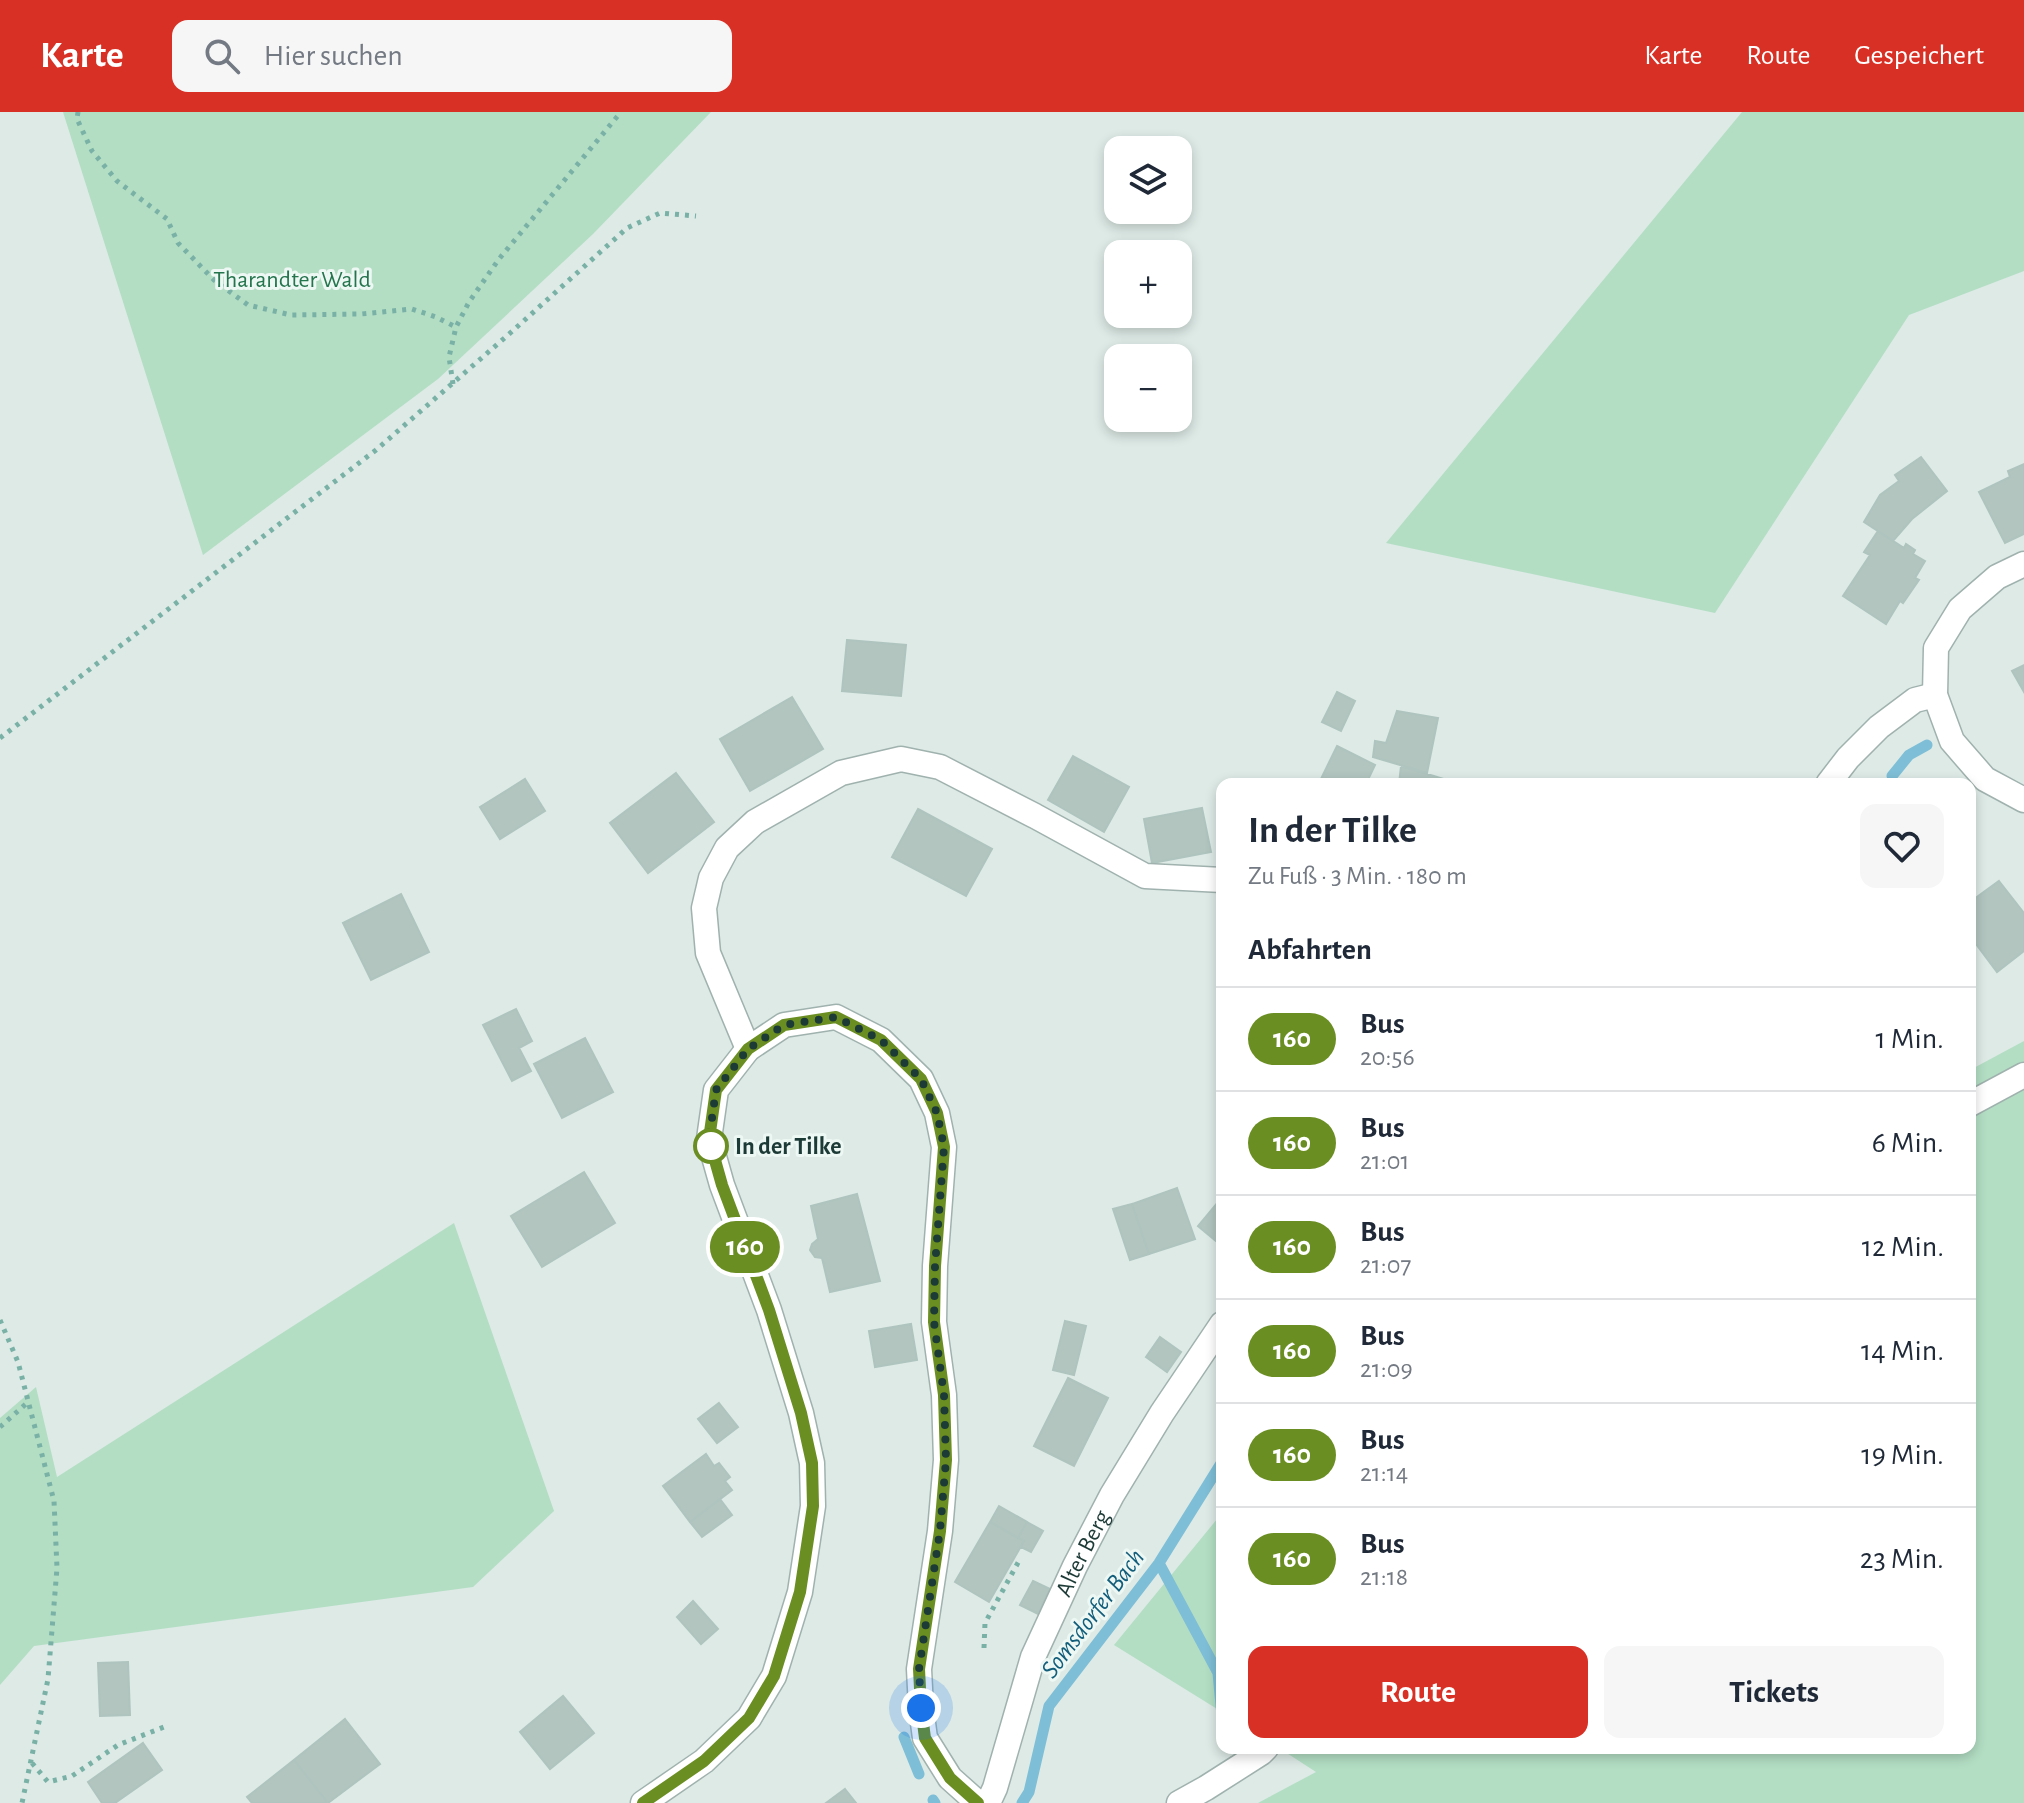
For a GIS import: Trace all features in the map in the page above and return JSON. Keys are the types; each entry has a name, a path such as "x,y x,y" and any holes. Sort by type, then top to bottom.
{"street":[{"path":"2024,564 1997,577 1960,609 1936,648 1935,695 1952,741 1985,779 2024,800"},
{"path":"1833,778 1879,727 1915,700 1935,695"},
{"path":"748,1049 708,953 704,908 711,878 727,848 755,822 841,773 901,759 940,767 1145,876 1216,880"},
{"path":"643,1803 704,1761 749,1718 774,1676 800,1592 813,1506 812,1463 801,1413 769,1310 722,1185 709,1139 716,1090 748,1049 784,1025 836,1017 881,1040 921,1079 937,1113 944,1147 934,1322 944,1395 946,1460 940,1531 919,1669 921,1708 925,1738 950,1778 978,1803"},
{"path":"1976,1101 2024,1075"},
{"name":"Alter Berg","path":"988,1803 1033,1657 1075,1566 1112,1495 1154,1425 1216,1333"},
{"path":"1179,1803 1259,1754"}],"path":[{"path":"78,112 77,119 92,151 117,181 167,219 178,243 214,280 248,305 291,315 361,314 412,309 456,327"},
{"path":"453,384 449,357 456,327 469,302 499,259 621,112"},
{"path":"0,738 376,450 627,228 660,213 696,216"},
{"path":"0,1320 18,1362 54,1501 57,1568 48,1679 22,1803"},
{"path":"0,1427 28,1402"},
{"path":"984,1648 985,1623 1020,1559"},
{"path":"31,1762 48,1782 72,1776 118,1745 164,1727"}],"green space":[{"name":"Tharandter Wald","path":"63,112 711,112 593,234 438,379 203,555"},
{"path":"1742,112 2024,112 2024,271 1909,315 1715,613 1386,543"},
{"path":"2024,1041 2024,1803 1258,1803 1316,1772 1288,1754 1976,1754 1976,1067"},
{"path":"454,1223 554,1511 473,1587 34,1646 0,1685 0,1418 36,1387 57,1477"},
{"path":"1216,1520 1216,1708 1114,1645"}],"building":[{"path":"1921,457 1947,491 1912,519 1893,541 1864,522 1880,495 1899,481 1895,475"},
{"path":"2024,464 2024,534 2005,543 1979,492 2010,477 2008,471"},
{"path":"1878,531 1904,548 1906,544 1915,550 1913,554 1925,561 1915,578 1919,580 1903,603 1900,601 1886,624 1843,596 1870,555 1864,552"},
{"path":"847,640 906,645 901,696 842,691"},
{"path":"2024,665 2024,692 2012,671"},
{"path":"1337,692 1355,701 1341,731 1322,722"},
{"path":"792,697 823,749 750,791 720,739"},
{"path":"1397,711 1438,718 1427,773 1373,757 1375,741 1386,743"},
{"path":"1337,746 1375,765 1369,778 1321,778"},
{"path":"1073,756 1129,787 1104,832 1048,800"},
{"path":"1401,766 1440,778 1400,778"},
{"path":"676,773 714,822 648,873 610,823"},
{"path":"525,779 545,811 500,839 480,807"},
{"path":"1202,808 1211,852 1152,863 1144,819"},
{"path":"918,809 992,849 966,896 892,857"},
{"path":"1999,881 2024,913 2024,951 1997,972 1976,944 1976,898"},
{"path":"401,894 429,952 371,980 343,923"},
{"path":"516,1009 532,1041 519,1048 531,1071 512,1081 483,1025"},
{"path":"585,1038 613,1092 562,1118 534,1064"},
{"path":"584,1172 615,1223 542,1267 511,1216"},
{"path":"1177,1188 1195,1239 1149,1254 1132,1204"},
{"path":"857,1194 880,1281 830,1292 822,1258 815,1257 810,1250 818,1239 811,1206"},
{"path":"1132,1204 1149,1254 1130,1260 1113,1209"},
{"path":"1216,1204 1216,1241 1198,1226"},
{"path":"1065,1321 1086,1326 1074,1375 1053,1370"},
{"path":"911,1324 917,1360 875,1367 869,1331"},
{"path":"1160,1337 1181,1352 1167,1372 1146,1357"},
{"path":"1068,1378 1108,1398 1074,1466 1034,1446"},
{"path":"719,1403 738,1427 717,1443 698,1419"},
{"path":"706,1454 714,1466 719,1463 730,1477 725,1481 732,1490 690,1522 663,1486"},
{"path":"720,1499 732,1515 702,1537 690,1522"},
{"path":"999,1506 1027,1522 1018,1538 990,1522"},
{"path":"990,1522 1024,1541 989,1602 955,1582"},
{"path":"1027,1522 1043,1531 1031,1552 1021,1547 1024,1541 1018,1538"},
{"path":"1033,1581 1050,1589 1038,1614 1020,1605"},
{"path":"693,1601 718,1629 701,1644 677,1617"},
{"path":"128,1662 130,1715 100,1716 98,1663"},
{"path":"563,1696 594,1733 550,1769 520,1732"},
{"path":"345,1719 380,1764 328,1803 294,1760"},
{"path":"143,1743 162,1770 115,1803 102,1803 88,1782"},
{"path":"294,1760 328,1803 252,1803 247,1797"},
{"path":"845,1789 856,1803 826,1803"}],"waterway":[{"name":"Somsdorfer Bach","path":"1892,776 1909,755 1927,745"},
{"name":"Somsdorfer Bach","path":"1022,1803 1029,1792 1049,1706 1159,1563 1216,1472"},
{"path":"1159,1563 1216,1669"},
{"path":"904,1737 919,1774"}],"bus line":[{"name":"160","path":"643,1803 704,1761 749,1718 774,1676 800,1592 813,1506 812,1463 801,1413 769,1310 722,1185 709,1139 716,1090 748,1049 784,1025 836,1017 881,1040 921,1079 937,1113 944,1147 934,1322 944,1395 946,1460 940,1531 919,1669 921,1708 925,1738 950,1778 978,1803"}],"place":[{"name":"In der Tilke","path":"711,1146"}],"route":[{"path":"711,1146 709,1139 716,1090 748,1049 784,1025 836,1017 881,1040 921,1079 937,1113 944,1147 934,1322 944,1395 946,1460 940,1531 919,1669 921,1708"}]}
